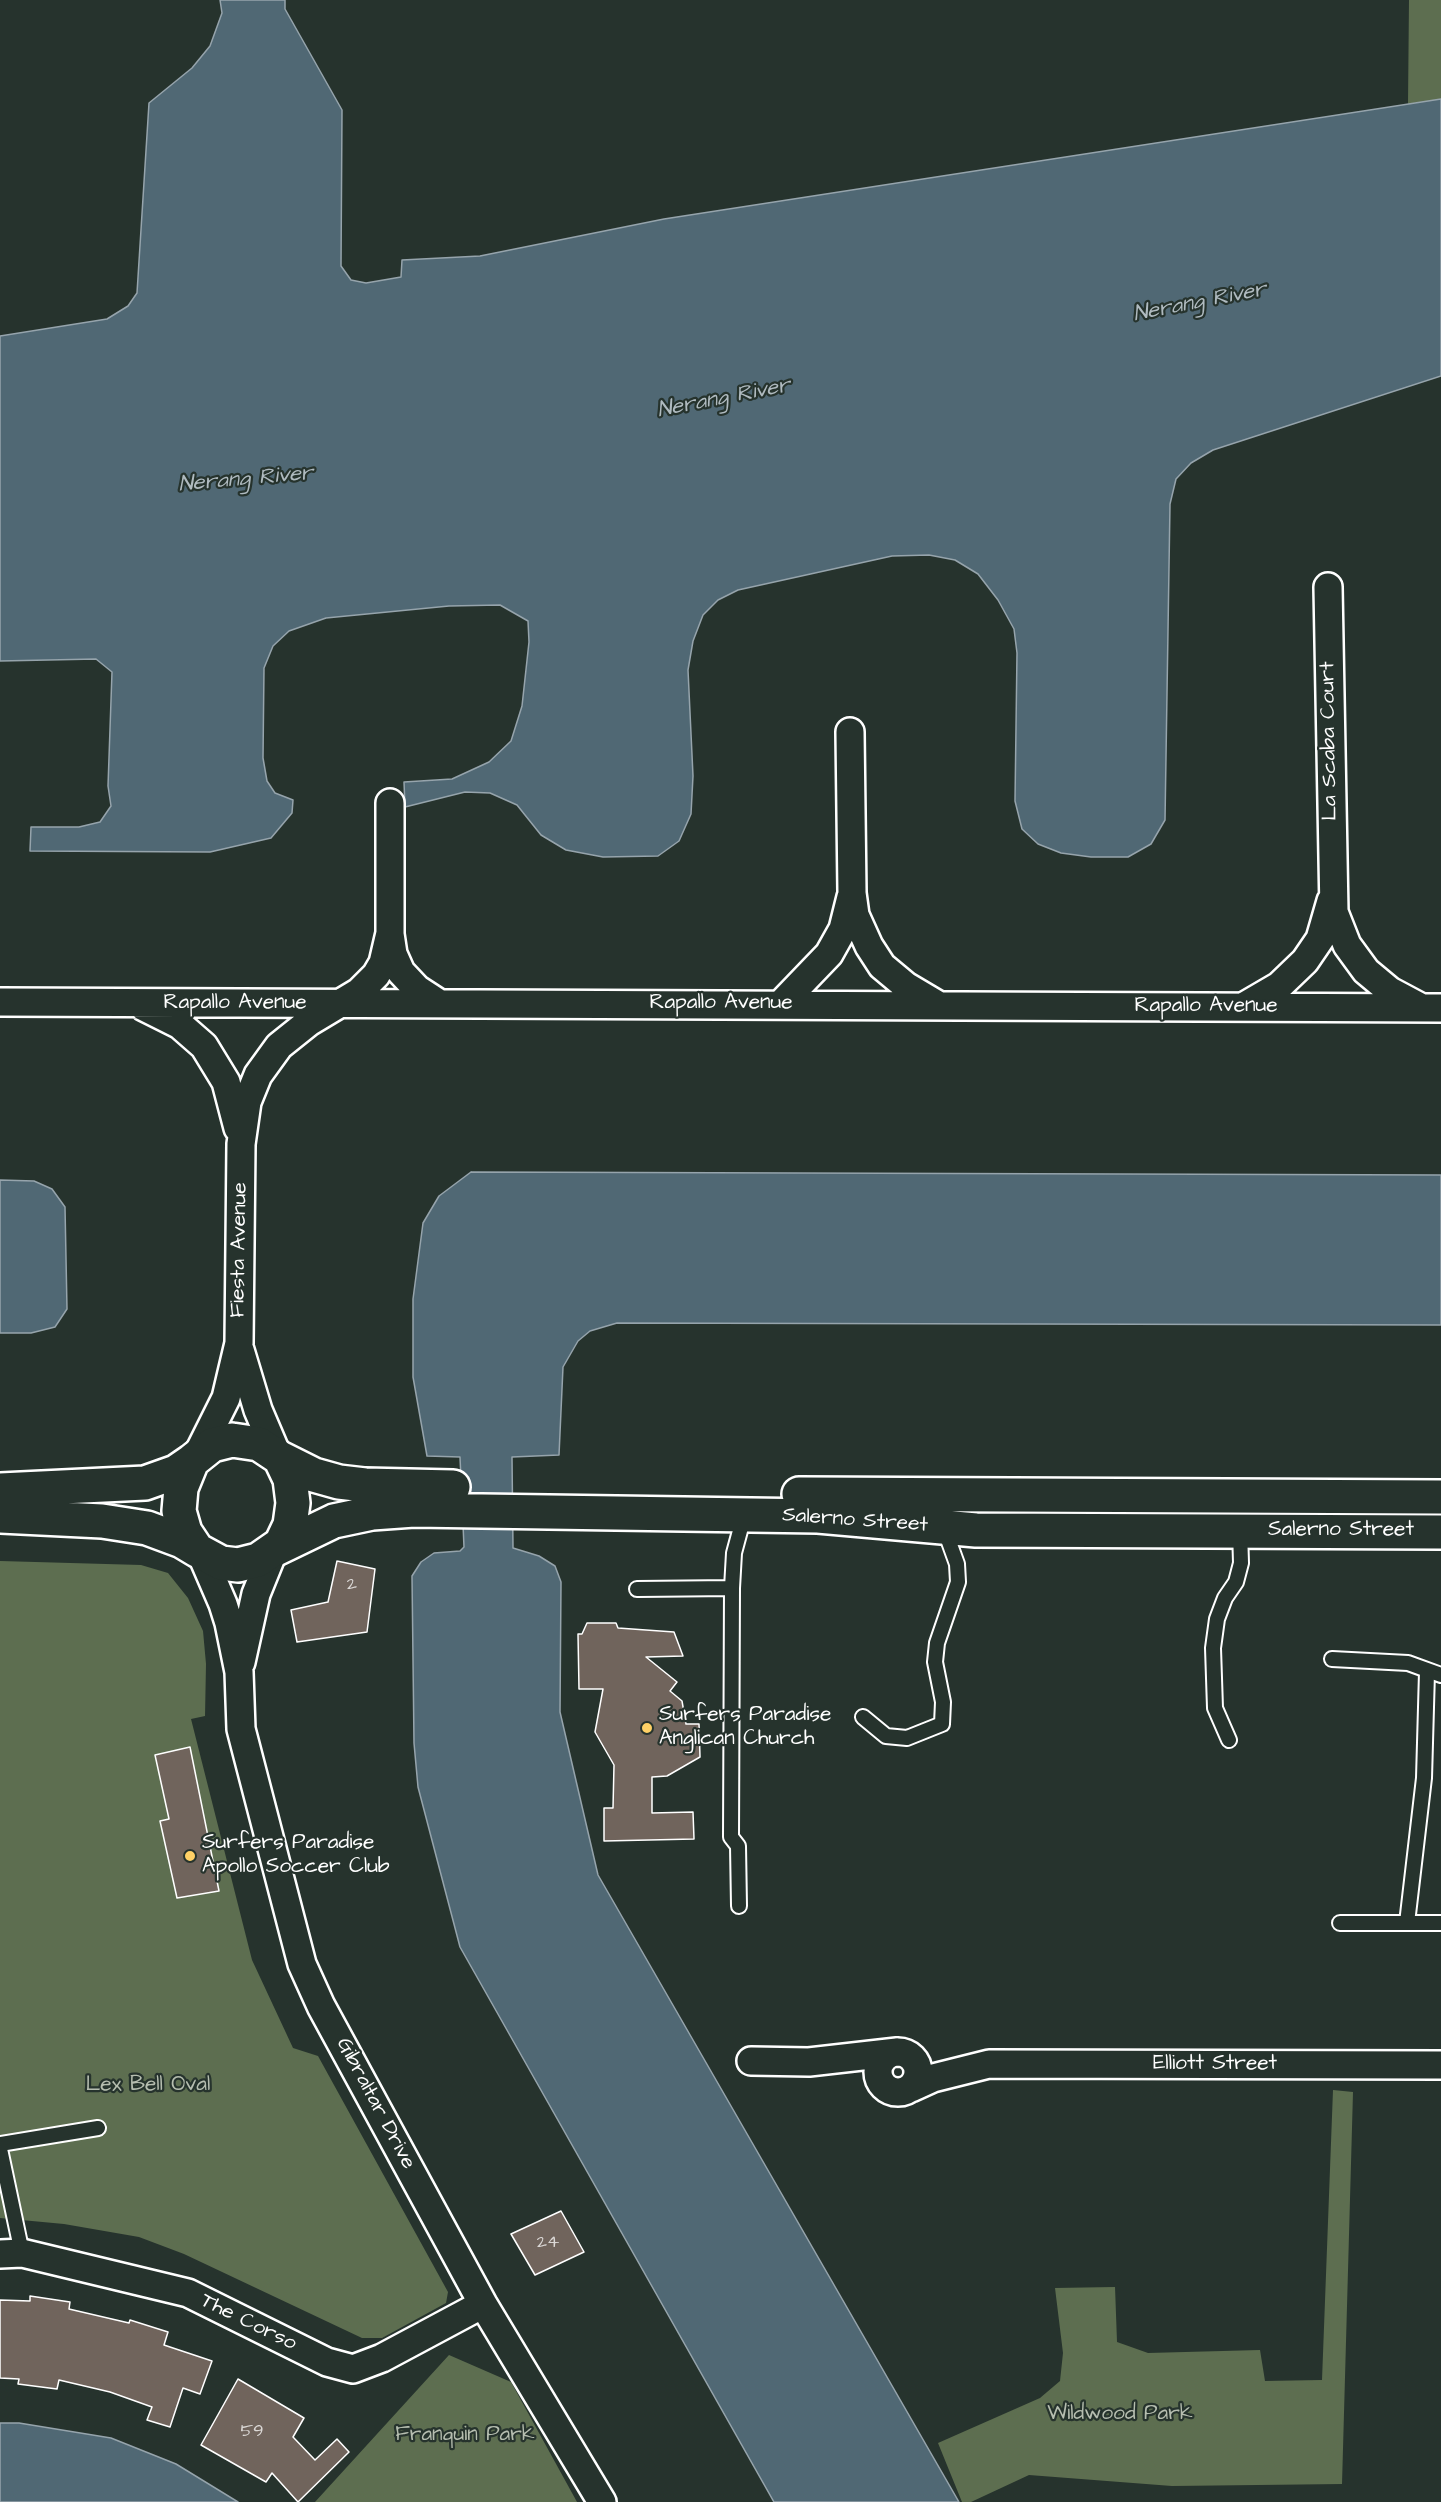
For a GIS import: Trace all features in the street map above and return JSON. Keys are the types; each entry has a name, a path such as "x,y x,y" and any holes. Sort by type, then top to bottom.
{"main road":[{"path":"0,1490 145,1483 176,1472 218,1443 244,1440 259,1444 279,1458 290,1479 293,1511 288,1533 275,1550 258,1560 238,1565 221,1563 182,1541 147,1528 102,1521 0,1516"},
{"path":"194,1458 181,1488 179,1511 185,1532 199,1552"},
{"name":"Salerno Street","path":"279,1458 314,1475 339,1482 460,1498 515,1500 746,1504 1441,1497"},
{"name":"Salerno Street","path":"275,1550 320,1527 345,1518 460,1498"},
{"name":"Salerno Street","path":"746,1504 985,1530 1441,1532"}],"street":[{"name":"La Scaba Court","path":"1328,587 1332,894 1337,922 1361,965 1390,991 1433,1008"},
{"path":"850,732 852,893 859,926 878,961 900,982 939,1006"},
{"path":"390,802 390,933 393,954 401,972 417,989 440,1004"},
{"path":"781,1004 829,954 843,929 852,893"},
{"name":"La Scaba Court","path":"1242,1008 1279,986 1305,961 1326,924 1332,894"},
{"name":"Fiesta Avenue","path":"194,1458 226,1398 239,1343 241,1156 243,1120 247,1102 265,1065 294,1032 342,1004 376,975 386,955 390,933"},
{"name":"Rapallo Avenue","path":"0,1002 1433,1008"},
{"name":"Fiesta Avenue","path":"139,1004 180,1025 196,1038 214,1059 226,1082 234,1107 241,1156"},
{"name":"Fiesta Avenue","path":"239,1343 258,1410 279,1458"},
{"name":"Gibraltar Drive","path":"238,1672 256,1594 275,1550"},
{"name":"Gibraltar Drive","path":"199,1552 223,1604 238,1672 241,1729 302,1964 321,2006 483,2304 602,2502"},
{"path":"899,2052 883,2059 878,2070 880,2081 900,2089"},
{"name":"Elliott Street","path":"751,2061 809,2062 899,2052 956,2057 989,2064 1441,2065"},
{"name":"Elliott Street","path":"809,2062 858,2073 900,2089 942,2075 989,2064"},
{"name":"The Corso","path":"11,2254 188,2293 327,2362 353,2369 382,2358 483,2304"}],"lane":[{"path":"739,1906 738,1846 731,1837 732,1588 734,1553 746,1504"},
{"path":"863,1717 886,1736 907,1738 942,1724 943,1702 935,1662 937,1643 958,1582 957,1564 944,1527"},
{"path":"1229,1740 1215,1708 1213,1648 1217,1619 1225,1598 1236,1582 1241,1563 1240,1530"},
{"path":"637,1589 732,1588"},
{"path":"1332,1659 1408,1664 1434,1674 1407,1923"},
{"path":"1340,1923 1441,1923"},
{"path":"0,2144 98,2128"},
{"path":"0,2149 11,2254"}],"green space":[{"path":"1409,0 1441,0 1441,99 1408,104"},
{"name":"Lex Bell Oval","path":"0,1561 141,1565 168,1573 188,1598 203,1631 206,1664 205,1716 191,1719 252,1960 293,2048 318,2056 448,2292 446,2303 382,2338 362,2338 184,2254 139,2237 64,2224 0,2218"},
{"name":"Wildwood Park","path":"1333,2090 1353,2092 1342,2484 1172,2486 1029,2475 971,2502 962,2502 938,2443 1040,2398 1060,2381 1063,2353 1055,2288 1115,2287 1117,2342 1148,2353 1260,2350 1265,2381 1322,2380"},
{"name":"Franquin Park","path":"449,2355 511,2382 577,2502 315,2502"}],"water":[{"name":"Nerang River","path":"220,0 285,0 285,9 342,110 341,266 351,280 366,283 401,277 402,260 480,256 664,219 1441,99 1441,376 1213,450 1191,463 1176,479 1170,504 1165,820 1151,844 1128,857 1091,857 1061,853 1038,844 1022,829 1015,801 1017,653 1014,629 998,600 978,574 955,560 929,555 892,556 738,590 718,600 703,615 693,641 688,670 693,776 691,814 679,841 658,856 603,857 566,850 541,835 517,805 490,793 465,792 405,807 404,782 452,779 489,762 511,741 522,706 529,642 528,621 500,605 449,606 326,618 289,631 273,646 264,668 263,758 267,781 275,793 293,800 292,813 271,838 210,852 30,851 31,827 79,827 100,822 111,806 108,786 112,672 96,659 0,661 0,336 107,319 128,306 137,293 149,103 192,68 210,46 222,13"},
{"path":"471,1172 1441,1175 1441,1325 617,1323 590,1331 578,1341 563,1367 559,1455 512,1457 513,1548 539,1556 555,1566 561,1582 560,1712 598,1875 959,2502 774,2502 460,1947 418,1787 414,1743 412,1576 421,1562 434,1553 460,1551 464,1547 460,1457 427,1456 413,1377 413,1299 423,1223 439,1196"},
{"path":"0,1180 34,1181 52,1189 65,1207 67,1309 55,1327 31,1333 0,1333"},
{"path":"0,2423 19,2423 111,2438 176,2464 238,2502 0,2502"}],"building":[{"path":"337,1561 375,1569 367,1632 297,1642 291,1610 328,1602"},
{"name":"Surfers Paradise Anglican Church","path":"587,1623 616,1623 618,1628 674,1632 683,1656 646,1657 677,1682 670,1691 682,1701 686,1724 699,1724 700,1757 667,1776 652,1777 652,1813 693,1812 694,1839 604,1841 604,1808 613,1808 614,1765 595,1732 603,1689 579,1689 578,1634 582,1634"},
{"name":"Surfers Paradise Apollo Soccer Club","path":"190,1747 219,1891 177,1898 160,1821 169,1819 155,1755"},
{"path":"561,2211 584,2252 535,2275 511,2234"},
{"path":"30,2296 70,2302 69,2309 129,2323 130,2320 168,2332 164,2345 212,2361 200,2394 183,2388 170,2427 147,2420 152,2407 110,2392 59,2380 57,2389 18,2384 19,2379 0,2378 0,2300 30,2301"},
{"path":"238,2379 304,2418 293,2437 315,2460 337,2439 349,2452 298,2502 272,2473 266,2482 201,2445"}],"place":[{"name":"Surfers Paradise Anglican Church","path":"647,1728"},
{"name":"Surfers Paradise Apollo Soccer Club","path":"190,1856"}]}
